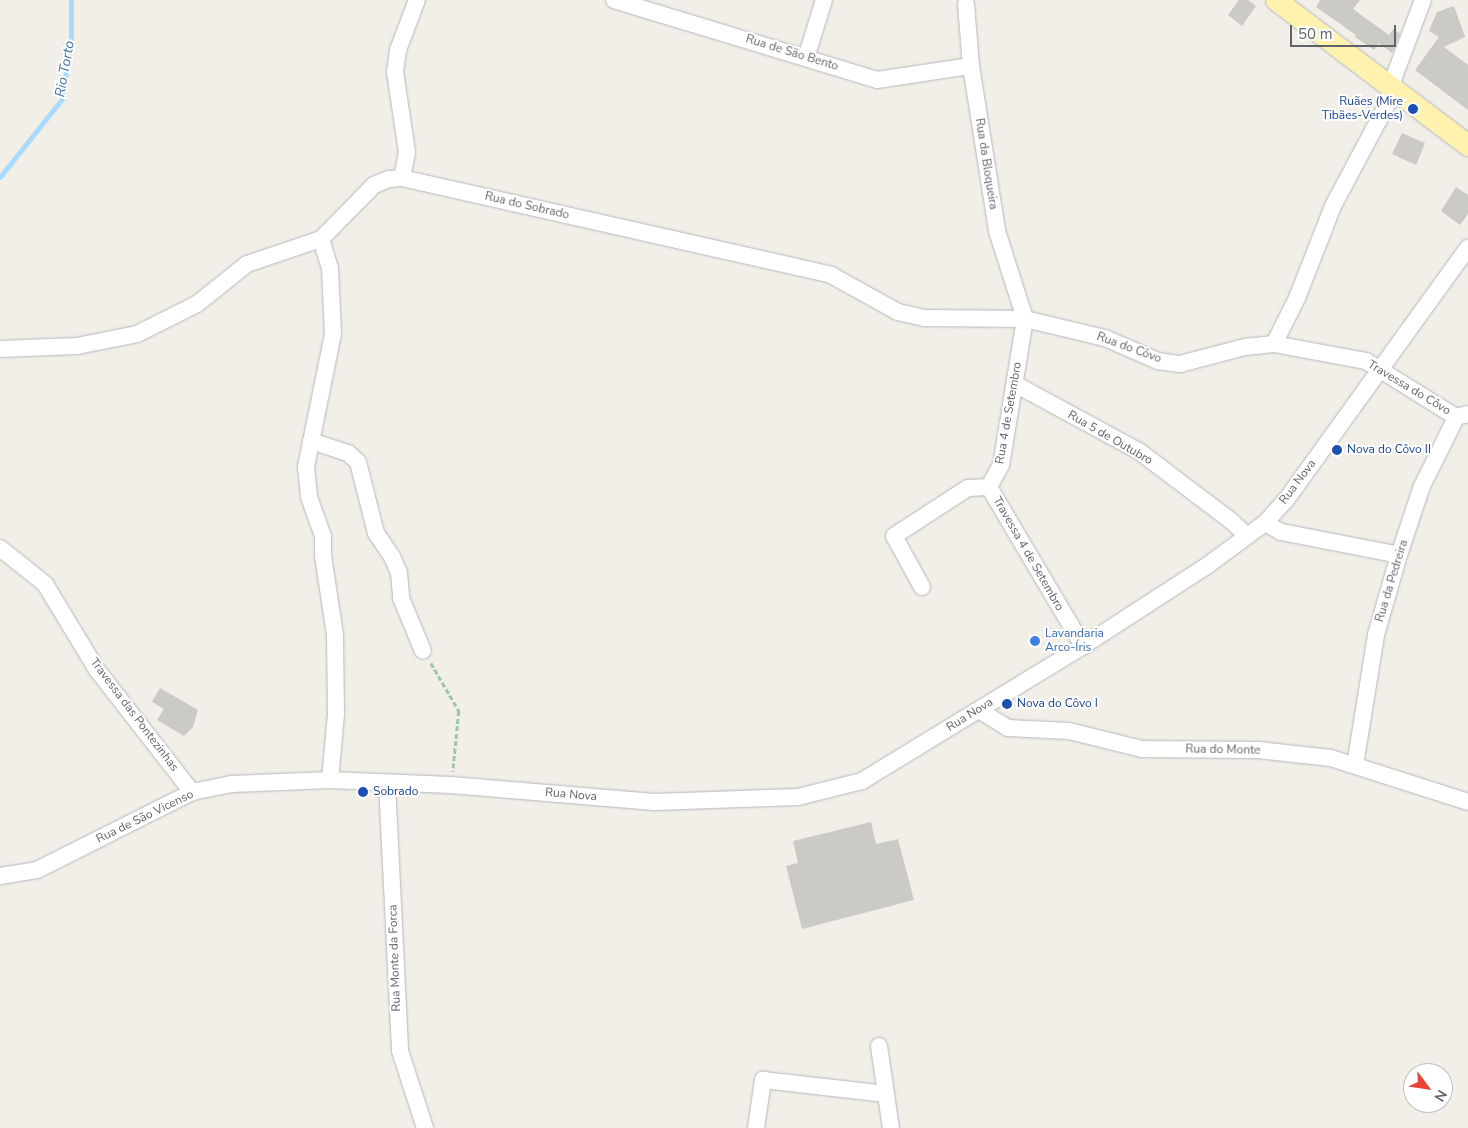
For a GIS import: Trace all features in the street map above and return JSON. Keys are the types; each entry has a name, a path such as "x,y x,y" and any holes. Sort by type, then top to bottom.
{"main road":[{"path":"1276,0 1468,145"}],"street":[{"path":"0,349 78,346 137,334 196,304 247,264 322,239 374,185 389,178 402,178 407,152 395,72 398,50 417,0"},
{"name":"Rua de São Bento","path":"614,0 877,80 971,66"},
{"path":"806,58 824,0"},
{"path":"1274,344 1297,298 1334,206 1393,87 1422,0"},
{"name":"Rua da Bloqueira","path":"966,4 971,66 997,232 1025,319"},
{"name":"Rua do Sobrado","path":"402,178 831,275"},
{"path":"322,239 330,268 333,334 306,467 309,497 323,536 323,556 336,634 336,714 330,780"},
{"name":"Rua Nova","path":"387,784 451,785 654,802 798,797 862,781 1083,646 1208,565 1265,523 1286,500 1468,248"},
{"name":"Rua do Côvo","path":"831,275 863,295 907,314 925,318 1025,319 1104,338 1158,361 1180,364 1245,346 1274,344"},
{"name":"Rua 4 de Setembro","path":"990,487 1001,466 1025,319"},
{"name":"Travessa do Côvo","path":"1274,344 1366,361 1462,415"},
{"name":"Rua 5 de Outubro","path":"1015,384 1140,452 1230,520 1247,536"},
{"name":"Rua da Pedreira","path":"1355,765 1376,635 1399,555 1422,486 1462,415"},
{"path":"311,441 348,453 358,462 376,533 392,557 398,573 401,598 423,651"},
{"path":"922,587 894,536 968,488 990,487"},
{"name":"Travessa 4 de Setembro","path":"990,487 1083,646"},
{"path":"1265,523 1282,532 1399,555"},
{"name":"Travessa das Pontezinhas","path":"0,548 45,584 97,670 192,792"},
{"name":"Rua do Monte","path":"979,710 1008,728 1069,731 1142,749 1295,753 1355,765 1468,802"},
{"name":"Rua de São Vicenso","path":"0,876 37,870 192,792 232,784 330,780 387,784"},
{"name":"Rua Monte da Forca","path":"387,784 400,1051 425,1128"},
{"path":"879,1046 891,1128"},
{"path":"756,1128 763,1080 886,1094"}],"path":[{"path":"423,651 459,711 451,785"}],"building":[{"path":"1239,0 1248,0 1256,6 1242,26 1228,15"},
{"path":"1320,0 1360,0 1353,9 1389,35 1393,29 1400,34 1392,53 1379,43 1374,50 1355,37 1356,35 1316,7"},
{"path":"1454,6 1465,37 1444,47 1468,65 1468,110 1415,70 1439,37 1429,31 1437,12"},
{"path":"1402,133 1425,143 1416,165 1392,154"},
{"path":"1456,187 1468,195 1468,214 1460,225 1441,211"},
{"path":"160,688 198,710 193,727 184,736 157,720 164,709 152,702"},
{"path":"871,822 876,844 898,839 914,900 802,929 786,866 798,863 793,841"}],"waterway":[{"name":"Rio Torto","path":"0,177 62,99 71,39 71,0"}],"place":[{"name":"Ruães (Mire Tibães-Verdes)","path":"1413,109"},
{"name":"Nova do Côvo II","path":"1337,450"},
{"name":"Lavandaria Arco-Íris","path":"1035,641"},
{"name":"Nova do Côvo I","path":"1007,704"},
{"name":"Sobrado","path":"363,792"}]}
